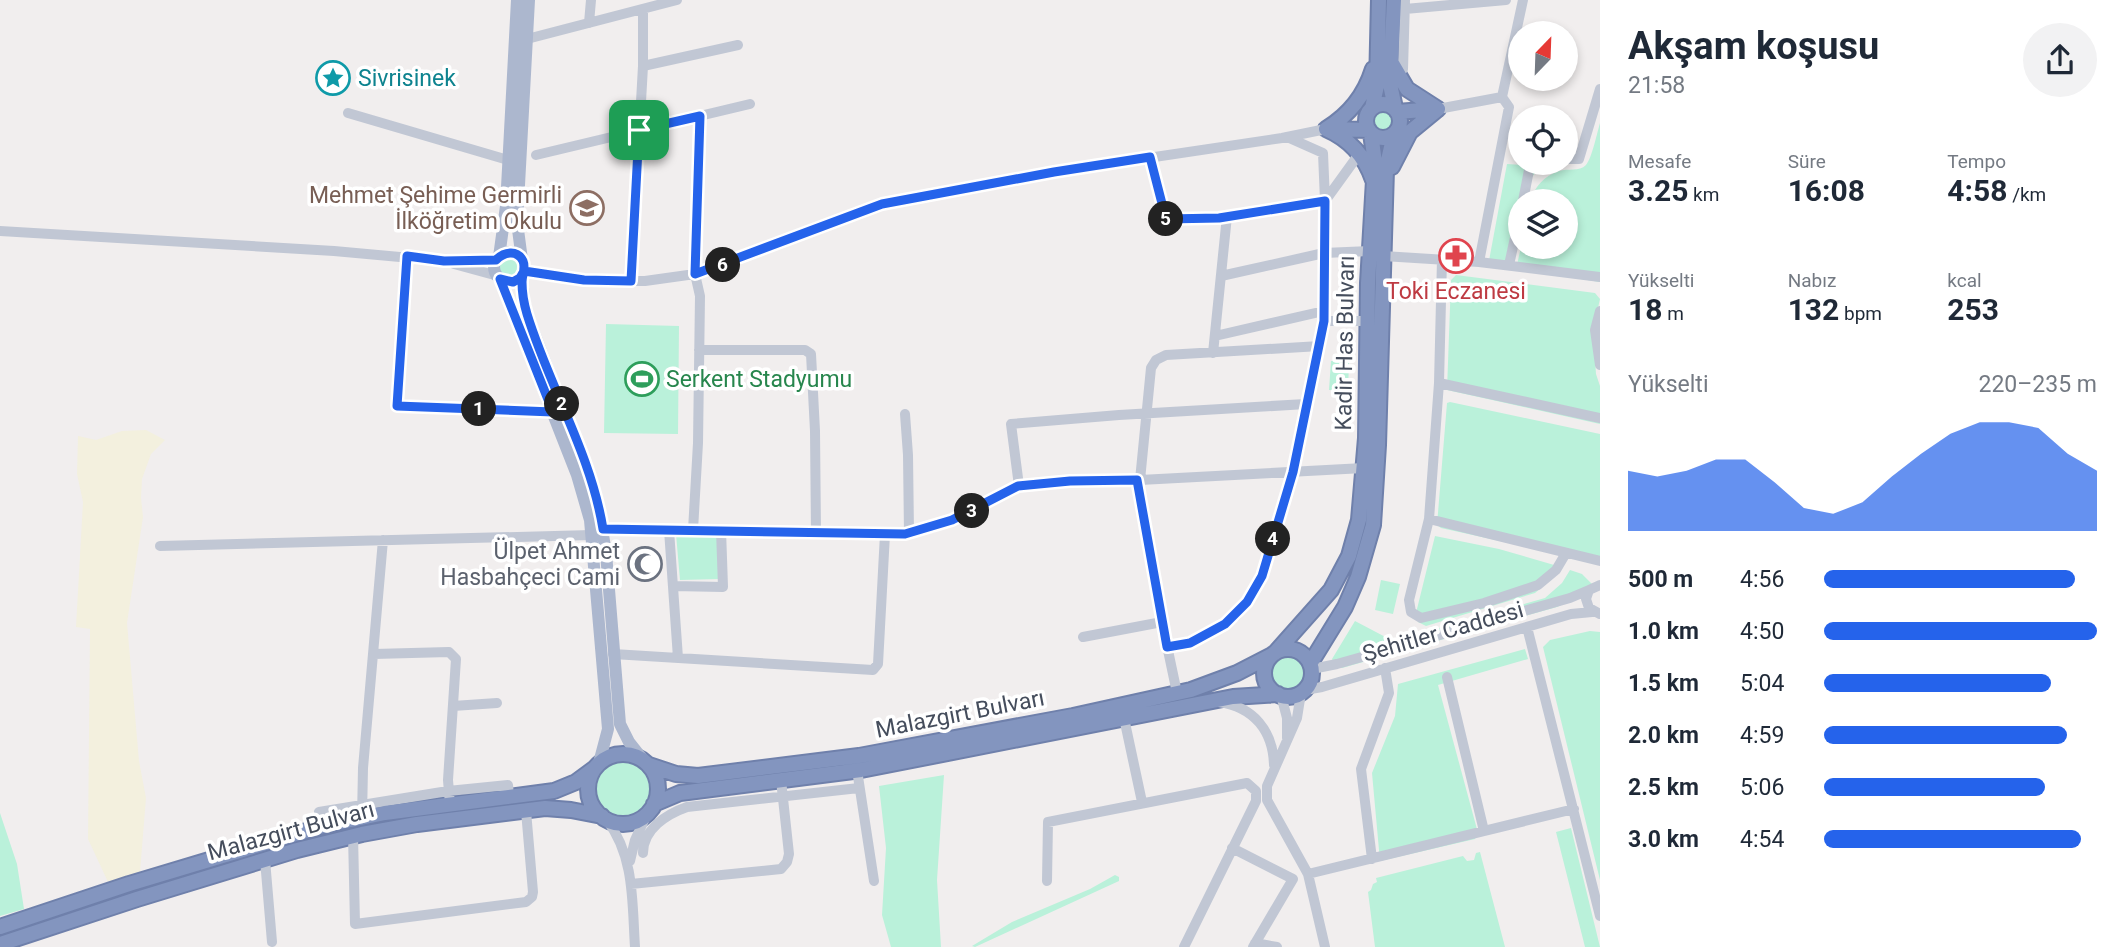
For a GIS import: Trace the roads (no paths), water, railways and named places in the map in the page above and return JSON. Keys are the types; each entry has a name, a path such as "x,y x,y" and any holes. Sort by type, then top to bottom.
{"highway":[{"path":"1339,121 1364,92 1397,2"},
{"path":"1396,131 1400,119 1390,83 1397,2"},
{"path":"1370,132 1366,118 1377,86 1378,48"},
{"path":"1391,57 1398,77 1407,89 1437,109"},
{"path":"1325,129 1383,104 1396,110 1437,109"},
{"path":"1325,129 1370,132 1382,138 1437,109"},
{"path":"1325,129 1345,140 1380,183 1406,137 1437,109"},
{"name":"Kadir Has Bulvarı","path":"1380,183 1396,131"},
{"name":"Kadir Has Bulvarı","path":"1311,666 1345,607 1363,565 1373,525 1378,445 1377,253 1380,183 1370,132"},
{"name":"Kadir Has Bulvarı","path":"1273,654 1331,590 1344,568 1359,520 1364,468 1367,321 1377,253"},
{"path":"1289,649 1298,651 1311,666 1310,682 1303,692 1291,696 1280,695 1268,685 1265,677 1266,663 1273,654 1289,649"},
{"name":"Malazgirt Bulvarı","path":"646,763 683,775 698,776 859,756 1073,716 1177,693 1224,678 1273,654"},
{"name":"Malazgirt Bulvarı","path":"651,809 680,793 857,770 1233,697 1280,695"},
{"path":"621,754 633,755 646,763 655,775 658,787 651,809 631,822 619,823 605,818 594,808 589,797 590,779 597,765 609,757 621,754"},
{"name":"Malazgirt Bulvarı","path":"0,927 361,811 449,798 509,796 561,788 583,778 597,765"},
{"name":"Malazgirt Bulvarı","path":"0,944 80,916 354,835 417,824 558,808 605,818"}],"main road":[{"path":"517,0 505,220 494,267 598,532 608,729 597,765"},
{"path":"529,0 517,222 524,300 528,317 589,476 614,654 620,723 629,742 646,763"},
{"path":"498,258 506,253 513,253 523,269"},
{"path":"499,277 513,282 523,269"}],"street":[{"path":"589,23 591,0"},
{"path":"527,39 677,0"},
{"path":"1404,69 1397,2 1506,0"},
{"path":"1479,262 1509,107 1502,97 1523,0"},
{"path":"631,281 643,66 643,9"},
{"path":"643,66 738,45"},
{"path":"1578,159 1600,89"},
{"path":"1437,109 1502,97"},
{"path":"536,155 750,104"},
{"path":"348,113 508,160"},
{"path":"693,530 698,443 700,296 695,274 700,116"},
{"path":"523,269 584,280 631,281 695,274 882,204 1054,172 1325,129"},
{"path":"1167,647 1190,643 1206,635 1236,616 1247,602 1262,576 1293,472 1306,404 1314,379 1324,316 1325,201 1323,153 1287,137"},
{"path":"1150,157 1166,219 1191,220 1325,201 1359,154"},
{"path":"1213,353 1227,216"},
{"path":"0,232 407,256 444,261 499,277"},
{"path":"1221,275 1324,253 1377,253 1509,265 1600,277"},
{"path":"407,256 397,406 553,412"},
{"path":"444,261 498,258"},
{"path":"1442,259 1439,383 1429,519 1409,600 1411,612 1421,618 1484,603 1538,585 1556,569 1566,553"},
{"path":"1509,265 1510,259"},
{"path":"1600,312 1595,330 1600,365"},
{"path":"1215,336 1324,316 1367,321"},
{"path":"1177,693 1162,622 1139,480 1152,368 1156,360 1166,355 1320,346"},
{"path":"699,350 805,350 811,354 816,533"},
{"path":"1439,383 1600,418"},
{"path":"1018,486 1011,424 1306,404"},
{"path":"905,414 909,533"},
{"path":"160,546 669,530 909,533 961,516 1018,486 1070,481 1364,468"},
{"path":"1429,519 1600,561"},
{"path":"669,530 678,658"},
{"path":"673,586 723,587 721,530"},
{"path":"614,654 875,669 878,664 885,534"},
{"path":"319,813 361,811 383,540"},
{"name":"Şehitler Caddesi","path":"1311,666 1337,664 1570,598 1600,585"},
{"path":"1589,590 1586,599 1596,613"},
{"name":"Şehitler Caddesi","path":"1303,692 1571,614 1596,613"},
{"path":"1083,638 1162,622"},
{"path":"1527,627 1574,809 1597,886 1600,916"},
{"path":"374,654 453,654 457,662 449,798"},
{"path":"1372,859 1361,769 1388,692 1385,668"},
{"path":"1447,677 1484,831"},
{"path":"1184,947 1261,791 1267,786 1300,709 1303,692"},
{"path":"1280,695 1287,719 1286,741"},
{"path":"1208,702 1238,707 1259,720 1271,741 1274,768"},
{"path":"453,706 497,703"},
{"path":"1124,718 1142,802"},
{"path":"857,770 874,881"},
{"path":"631,884 781,869 789,854 781,780"},
{"path":"1047,881 1048,822 1244,782 1261,791 1308,874 1325,947"},
{"path":"643,853 643,846 653,829 663,819 680,810 703,804 859,788"},
{"path":"629,869 635,840 651,809"},
{"path":"1308,874 1574,809"},
{"path":"354,835 355,924 526,902 530,900 533,892 526,811"},
{"path":"605,818 621,841 629,869 635,947"},
{"path":"1232,848 1293,879 1254,945 1277,947"},
{"path":"265,860 272,942"}],"place":[{"name":"Sivrisinek","path":"333,78"},
{"name":"Mehmet Şehime Germirli İlköğretim Okulu","path":"587,208"},
{"name":"Toki Eczanesi","path":"1456,256"},
{"name":"Serkent Stadyumu","path":"642,379"},
{"name":"Ülpet Ahmet Hasbahçeci Cami","path":"645,564"}]}
